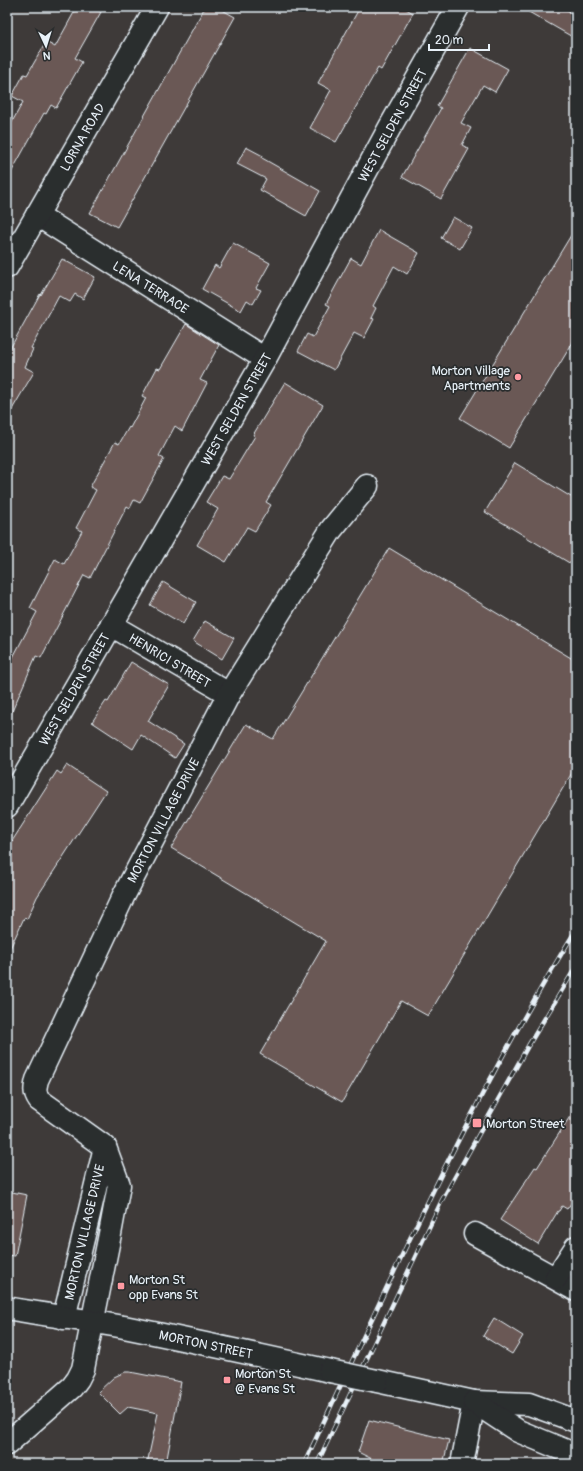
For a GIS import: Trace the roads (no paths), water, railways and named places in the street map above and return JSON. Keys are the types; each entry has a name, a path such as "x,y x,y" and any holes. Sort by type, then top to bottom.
{"main road":[{"name":"LORNA ROAD","path":"7,267 157,7"},
{"name":"WEST SELDEN STREET","path":"7,806 265,359 390,127 458,7"},
{"name":"LENA TERRACE","path":"37,215 265,359"},
{"name":"MORTON VILLAGE DRIVE","path":"7,1444 72,1387 78,1379 85,1361 119,1185 105,1147 39,1100 34,1090 37,1080 123,897 229,694 331,530 366,486"},
{"name":"HENRICI STREET","path":"111,625 229,694"},
{"name":"MORTON VILLAGE DRIVE","path":"64,1318 105,1147"},
{"path":"475,1234 576,1290"},
{"path":"556,1278 576,1247"},
{"name":"MORTON STREET","path":"7,1308 92,1322 232,1349 474,1402 529,1404 576,1421"},
{"name":"MORTON STREET","path":"474,1402 518,1431 576,1455"},
{"path":"462,1464 474,1402"}],"railway":[{"path":"304,1464 399,1260 466,1126 537,994 576,930"},
{"path":"317,1464 442,1200 528,1046 576,967"}],"place":[{"name":"Morton Village Apartments","path":"518,377"},
{"name":"Morton Street","path":"477,1123"},
{"name":"Morton St opp Evans St","path":"121,1286"},
{"name":"Morton St @ Evans St","path":"227,1380"}]}
